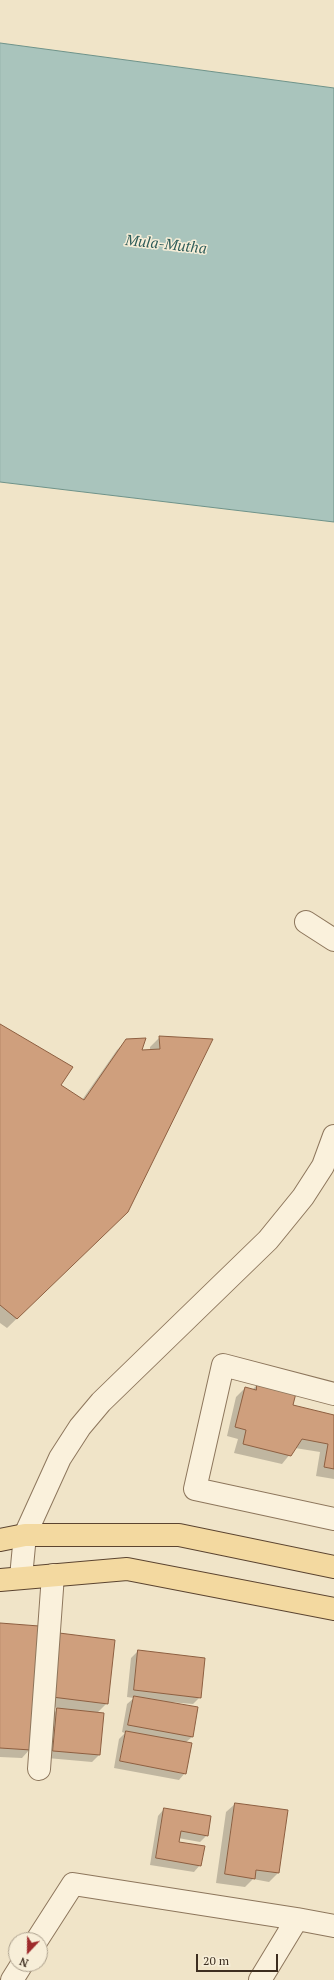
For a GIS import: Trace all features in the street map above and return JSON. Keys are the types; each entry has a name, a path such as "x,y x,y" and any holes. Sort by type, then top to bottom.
{"main road":[{"path":"0,1540 25,1535 179,1535 334,1567"},
{"path":"0,1580 127,1569 334,1609"}],"street":[{"path":"306,922 334,940"},
{"path":"21,1577 25,1535 60,1458 80,1427 101,1402 268,1240 303,1197 323,1166 334,1136"},
{"path":"334,1394 223,1365 195,1489 334,1519"},
{"path":"39,1769 53,1575"},
{"path":"42,1932 73,1884 334,1926"},
{"path":"260,1980 297,1919"}],"water":[{"name":"Mula-Mutha","path":"0,43 334,88 334,522 0,482"}],"building":[{"path":"0,1024 73,1067 61,1085 84,1100 126,1039 146,1038 142,1050 160,1049 159,1036 213,1039 128,1212 17,1319 0,1305"},
{"path":"257,1384 296,1393 293,1405 334,1415 334,1469 324,1467 328,1444 302,1439 291,1456 243,1444 246,1430 235,1427 245,1387 256,1390"},
{"path":"0,1623 39,1626 31,1750 0,1748"},
{"path":"59,1633 115,1640 108,1704 52,1697"},
{"path":"138,1650 205,1658 201,1698 134,1690"},
{"path":"134,1696 198,1707 193,1737 128,1725"},
{"path":"57,1708 104,1713 100,1755 53,1751"},
{"path":"126,1731 192,1743 186,1774 120,1761"},
{"path":"235,1803 288,1810 279,1873 256,1870 255,1879 225,1874"},
{"path":"164,1808 211,1816 208,1836 181,1831 179,1842 205,1846 201,1866 156,1858"}]}
